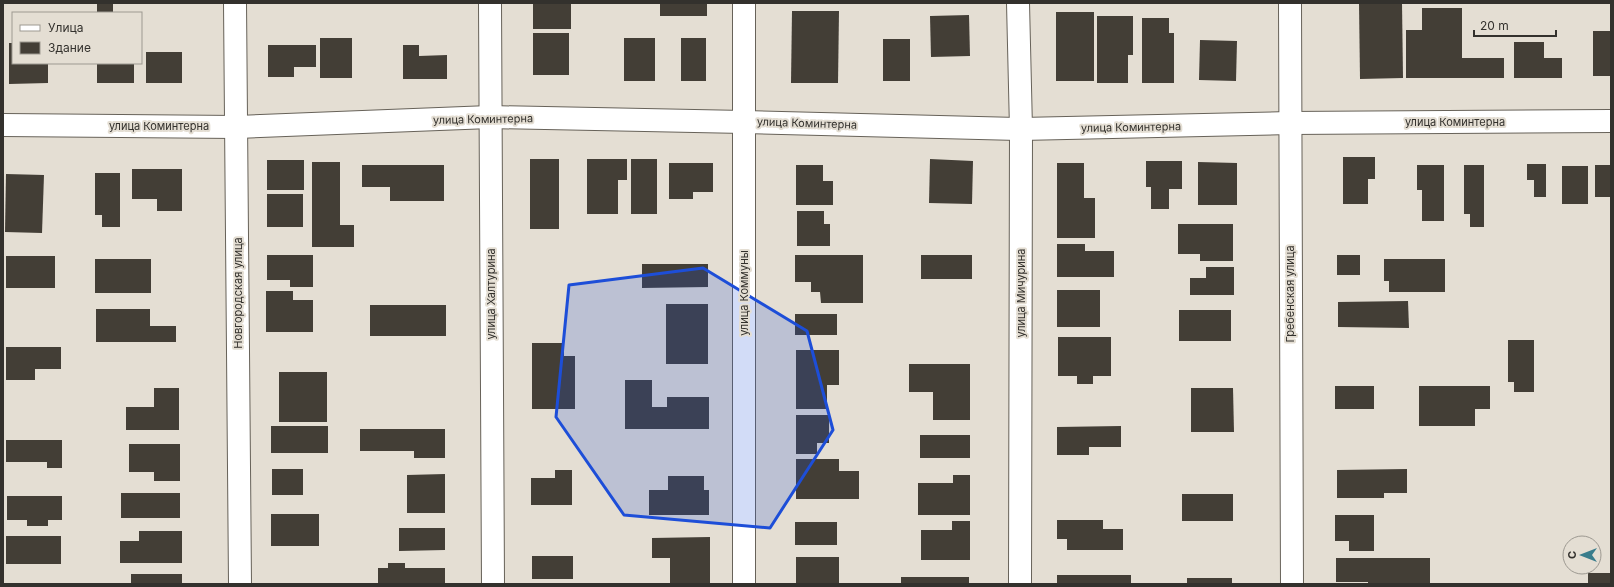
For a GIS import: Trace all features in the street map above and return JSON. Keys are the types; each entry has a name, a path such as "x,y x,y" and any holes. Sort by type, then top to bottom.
{"street":[{"name":"Новгородская улица","path":"235,3 240,584"},
{"name":"улица Халтурина","path":"490,3 493,584"},
{"name":"улица Коммуны","path":"744,3 744,584"},
{"name":"улица Мичурина","path":"1018,3 1021,129 1020,584"},
{"name":"Гребенская улица","path":"1290,3 1289,123 1292,584"},
{"name":"улица Коминтерна","path":"3,125 237,127 490,117 1021,129 1289,123 1611,121"}],"highlighted area":[{"path":"703,268 807,331 833,430 770,528 624,515 556,417 569,285"}],"building":[{"path":"97,3 113,3 113,12 97,12"},
{"path":"533,3 571,3 571,29 533,29"},
{"path":"660,3 707,3 707,16 660,16"},
{"path":"1359,3 1402,3 1403,78 1360,79"},
{"path":"1422,8 1462,8 1462,58 1504,58 1504,78 1406,78 1406,30 1422,30"},
{"path":"792,11 839,11 838,83 791,83"},
{"path":"1056,12 1094,12 1094,81 1056,81"},
{"path":"969,15 970,56 931,57 930,16"},
{"path":"1097,16 1133,16 1133,55 1128,55 1128,83 1097,83"},
{"path":"1142,18 1169,18 1169,33 1174,33 1174,83 1142,83"},
{"path":"1593,31 1611,31 1611,76 1593,76"},
{"path":"533,33 569,33 569,75 533,75"},
{"path":"320,38 352,38 352,78 320,78"},
{"path":"624,38 655,38 655,81 624,81"},
{"path":"681,38 706,38 706,81 681,81"},
{"path":"883,39 910,39 910,81 883,81"},
{"path":"1200,40 1237,41 1236,81 1199,80"},
{"path":"1514,42 1544,42 1544,58 1562,58 1562,78 1514,78"},
{"path":"9,43 12,43 12,64 48,64 48,83 9,84"},
{"path":"268,45 316,45 316,67 294,67 294,77 268,77"},
{"path":"403,45 419,45 419,56 447,55 447,79 403,79"},
{"path":"146,52 182,52 182,83 146,83"},
{"path":"97,64 134,64 134,83 97,83"},
{"path":"1343,157 1375,157 1375,179 1368,179 1368,204 1343,204"},
{"path":"530,159 559,159 559,229 530,229"},
{"path":"587,159 627,159 627,180 618,180 618,214 587,214"},
{"path":"631,159 657,159 657,214 631,214"},
{"path":"930,159 973,161 972,204 929,203"},
{"path":"267,160 304,160 304,190 267,190"},
{"path":"1146,161 1182,161 1182,189 1169,189 1169,209 1151,209 1151,187 1146,187"},
{"path":"312,162 340,162 340,225 354,225 354,247 312,247"},
{"path":"1198,162 1237,163 1237,205 1198,205"},
{"path":"669,163 713,163 713,192 693,192 693,199 669,199"},
{"path":"1057,163 1084,163 1084,198 1095,198 1095,238 1057,238"},
{"path":"1527,164 1546,164 1546,197 1534,197 1534,180 1527,180"},
{"path":"362,165 444,165 444,201 390,201 390,187 362,187"},
{"path":"796,165 823,165 823,181 833,181 833,205 796,205"},
{"path":"1417,165 1444,165 1444,221 1422,221 1422,190 1417,190"},
{"path":"1464,165 1484,165 1484,227 1470,227 1470,214 1464,214"},
{"path":"1595,165 1611,165 1611,197 1595,197"},
{"path":"1562,166 1588,166 1588,204 1562,204"},
{"path":"132,169 182,169 182,211 157,211 157,199 132,199"},
{"path":"95,173 120,173 120,227 102,227 102,215 95,215"},
{"path":"6,174 44,175 42,233 5,232"},
{"path":"267,194 303,194 303,227 267,227"},
{"path":"797,211 824,211 824,224 830,224 830,246 797,246"},
{"path":"1178,224 1233,224 1233,261 1200,261 1200,254 1178,254"},
{"path":"1057,244 1085,244 1085,251 1114,251 1114,277 1057,277"},
{"path":"267,255 313,255 313,287 290,287 290,280 267,280"},
{"path":"795,255 863,255 863,303 821,303 820,292 811,292 811,282 795,282"},
{"path":"921,255 972,255 972,279 921,279"},
{"path":"1337,255 1360,255 1360,275 1337,275"},
{"path":"6,256 55,256 55,288 6,288"},
{"path":"95,259 151,259 151,293 95,293"},
{"path":"1384,259 1445,259 1445,292 1389,292 1389,281 1384,281"},
{"path":"642,264 708,264 708,287 642,288"},
{"path":"1206,267 1234,267 1234,295 1190,295 1190,278 1206,278"},
{"path":"1057,290 1100,290 1100,327 1057,327"},
{"path":"266,291 293,291 293,300 313,300 313,332 266,332"},
{"path":"1408,301 1409,328 1338,327 1338,302"},
{"path":"666,304 708,304 708,364 666,364"},
{"path":"370,305 446,305 446,336 370,336"},
{"path":"96,309 150,309 150,326 176,326 176,342 96,342"},
{"path":"1179,310 1231,310 1231,341 1179,341"},
{"path":"795,314 837,314 837,335 795,335"},
{"path":"1058,337 1111,337 1111,376 1093,376 1093,384 1077,384 1077,376 1058,376"},
{"path":"1508,340 1534,340 1534,392 1514,392 1514,382 1508,382"},
{"path":"532,343 564,343 564,356 575,356 575,409 532,409"},
{"path":"6,347 61,347 61,369 35,369 35,380 6,380"},
{"path":"796,350 839,350 839,385 827,385 827,409 796,409"},
{"path":"909,364 970,364 970,420 933,420 933,392 909,392"},
{"path":"279,372 327,372 327,422 279,422"},
{"path":"625,380 652,380 652,407 667,407 667,397 709,397 709,429 625,429"},
{"path":"1335,386 1374,386 1374,409 1335,409"},
{"path":"1419,386 1490,386 1490,409 1475,409 1475,426 1419,426"},
{"path":"154,388 179,388 179,430 126,430 126,407 154,407"},
{"path":"1191,388 1233,388 1234,432 1191,432"},
{"path":"796,415 829,415 829,443 817,443 817,454 796,454"},
{"path":"271,426 328,426 328,453 271,453"},
{"path":"1121,426 1121,447 1089,447 1089,455 1057,455 1057,427"},
{"path":"360,429 445,429 445,458 414,458 414,451 360,451"},
{"path":"920,435 970,435 970,458 920,458"},
{"path":"6,440 62,440 62,468 47,468 47,462 6,462"},
{"path":"129,444 180,444 180,481 154,481 154,472 129,472"},
{"path":"796,459 839,459 839,471 859,471 859,499 796,499"},
{"path":"272,469 303,469 303,495 272,495"},
{"path":"1407,469 1407,493 1384,493 1384,498 1337,498 1337,470"},
{"path":"555,470 572,470 572,505 531,505 531,478 555,478"},
{"path":"445,474 445,513 407,513 407,475"},
{"path":"953,475 970,475 970,515 918,515 918,483 953,483"},
{"path":"668,476 704,476 704,490 709,490 709,515 649,515 649,490 668,490"},
{"path":"121,493 180,493 180,518 121,518"},
{"path":"1182,494 1233,494 1233,521 1182,521"},
{"path":"7,496 62,496 62,520 48,520 48,526 27,526 27,520 7,520"},
{"path":"271,514 319,514 319,546 271,546"},
{"path":"1335,515 1374,515 1374,551 1349,551 1349,541 1335,541"},
{"path":"1057,520 1103,520 1103,529 1123,529 1123,550 1067,550 1067,539 1057,539"},
{"path":"952,521 970,521 970,560 921,560 921,530 952,530"},
{"path":"795,522 837,522 837,545 795,545"},
{"path":"399,528 445,528 445,550 399,551"},
{"path":"139,531 182,531 182,563 120,563 120,541 139,541"},
{"path":"6,536 61,536 61,564 6,564"},
{"path":"710,537 710,584 670,584 670,558 652,558 652,538"},
{"path":"532,556 573,556 573,579 532,579"},
{"path":"796,557 839,557 839,584 796,584"},
{"path":"1336,558 1430,558 1430,584 1368,584 1368,582 1336,582"},
{"path":"388,563 405,563 405,568 445,568 445,584 378,584 378,568 388,568"},
{"path":"1602,573 1611,573 1611,584 1588,584 1588,575 1602,575"},
{"path":"131,574 182,574 182,584 131,584"},
{"path":"1057,575 1131,575 1131,584 1057,584"},
{"path":"901,577 969,577 969,584 901,584"},
{"path":"1187,578 1232,578 1232,584 1187,584"}]}
